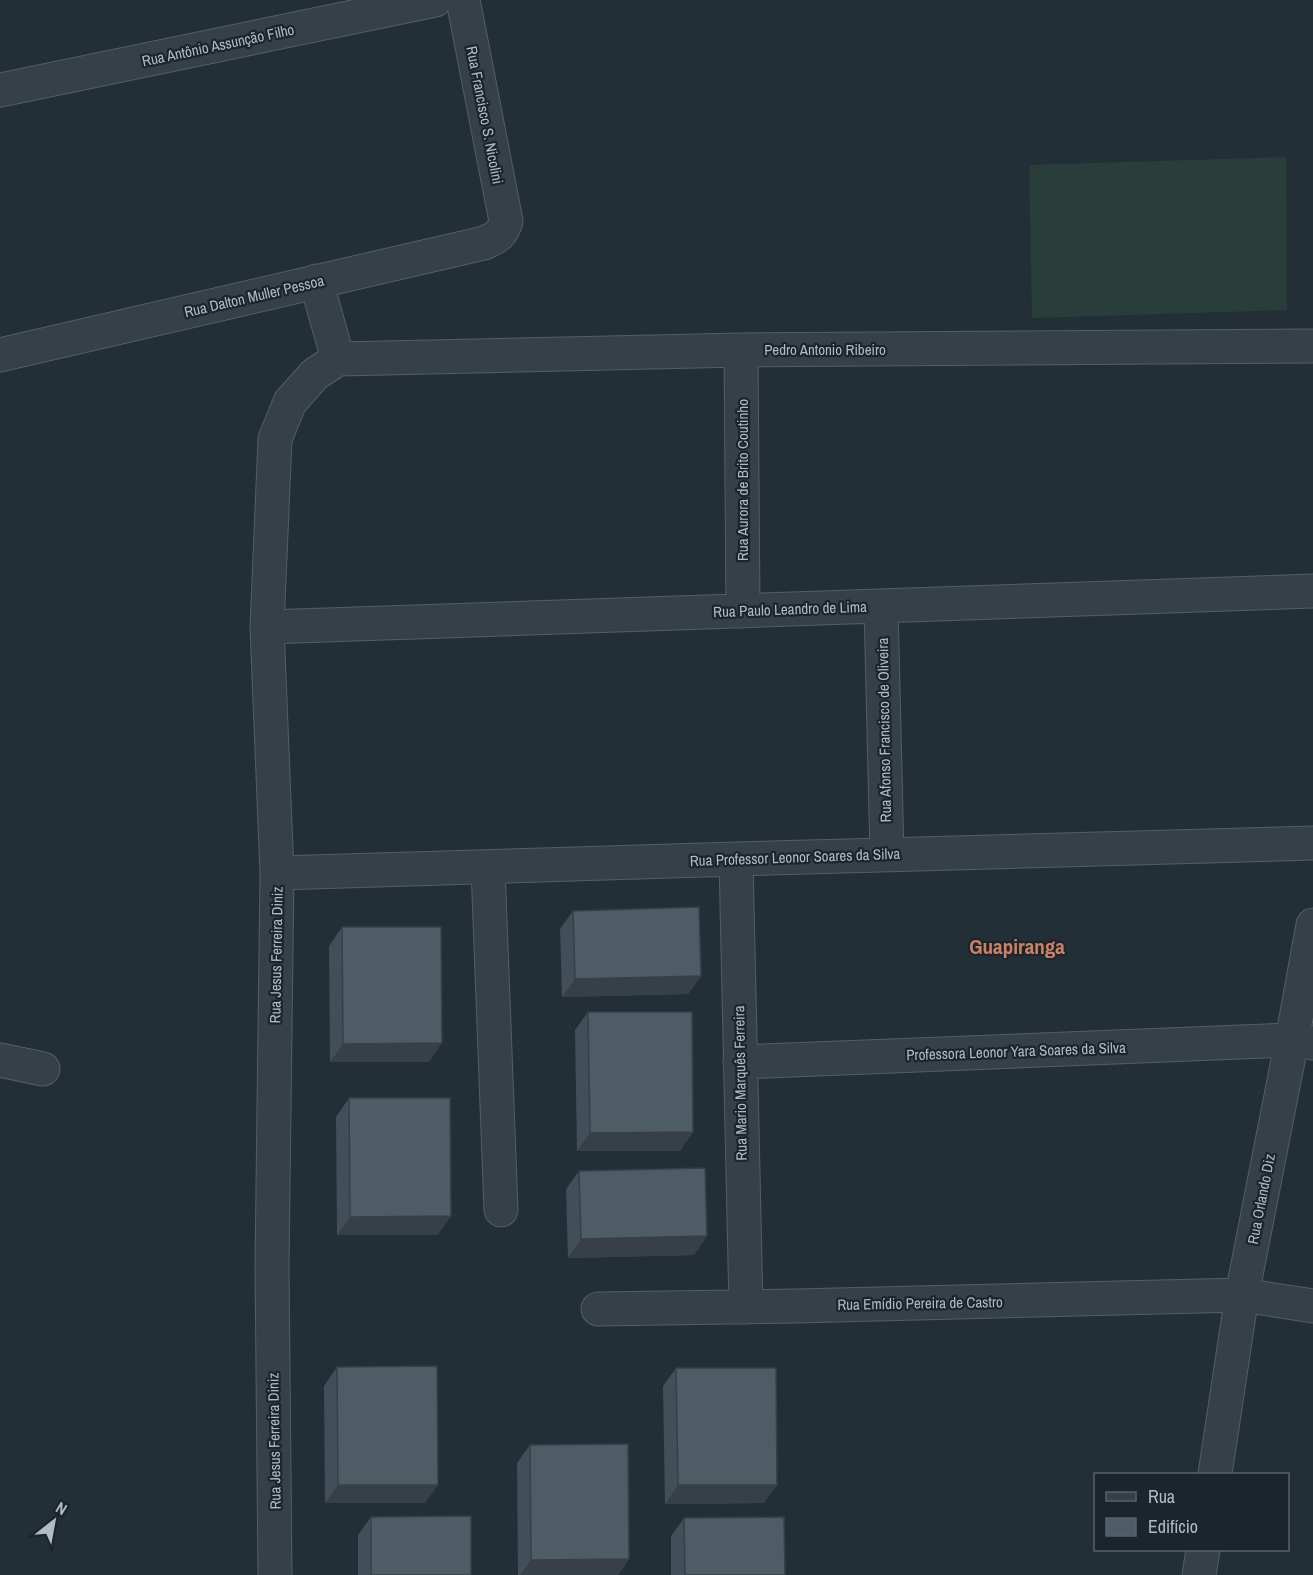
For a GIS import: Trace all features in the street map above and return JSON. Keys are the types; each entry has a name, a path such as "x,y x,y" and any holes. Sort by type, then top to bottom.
{"street":[{"name":"Rua Antônio Assunção Filho","path":"0,90 435,0"},
{"name":"Rua Francisco S. Nicolini","path":"463,0 506,221 504,230"},
{"name":"Rua Dalton Muller Pessoa","path":"0,355 484,243 498,237 504,230"},
{"path":"316,281 338,359"},
{"name":"Pedro Antonio Ribeiro","path":"338,359 741,350 1313,346"},
{"name":"Rua Aurora de Brito Coutinho","path":"741,350 743,611"},
{"name":"Rua Jesus Ferreira Diniz","path":"275,1575 272,1266 276,873 267,627 275,439 290,402 315,374 338,359"},
{"name":"Rua Paulo Leandro de Lima","path":"267,627 1313,591"},
{"name":"Rua Afonso Francisco de Oliveira","path":"881,606 887,855"},
{"name":"Rua Professor Leonor Soares da Silva","path":"276,873 1313,843"},
{"name":"Rua Mario Marquês Ferreira","path":"736,859 746,1307"},
{"path":"488,867 501,1210"},
{"name":"Rua Orlando Diz","path":"1215,1473 1242,1295 1302,1042 1313,925"},
{"name":"Professora Leonor Yara Soares da Silva","path":"740,1062 1302,1042"},
{"path":"0,1060 43,1069"},
{"name":"Rua Emídio Pereira de Castro","path":"598,1309 1242,1295 1313,1306"},
{"path":"1199,1575 1203,1551"}],"green space":[{"path":"1286,157 1287,310 1032,318 1029,165"}],"building":[{"path":"699,907 701,976 575,979 573,911"},
{"path":"342,927 441,927 442,1043 343,1044"},
{"path":"588,1012 692,1012 693,1132 590,1133"},
{"path":"349,1098 450,1098 451,1216 350,1217"},
{"path":"705,1168 707,1236 581,1239 579,1171"},
{"path":"437,1366 438,1485 338,1485 337,1367"},
{"path":"676,1368 776,1368 777,1485 678,1485"},
{"path":"628,1444 629,1559 531,1560 530,1445"},
{"path":"471,1516 471,1575 371,1575 371,1517"},
{"path":"784,1517 785,1575 685,1575 684,1518"}],"district":[{"name":"Guapiranga","path":"1017,946"}]}
